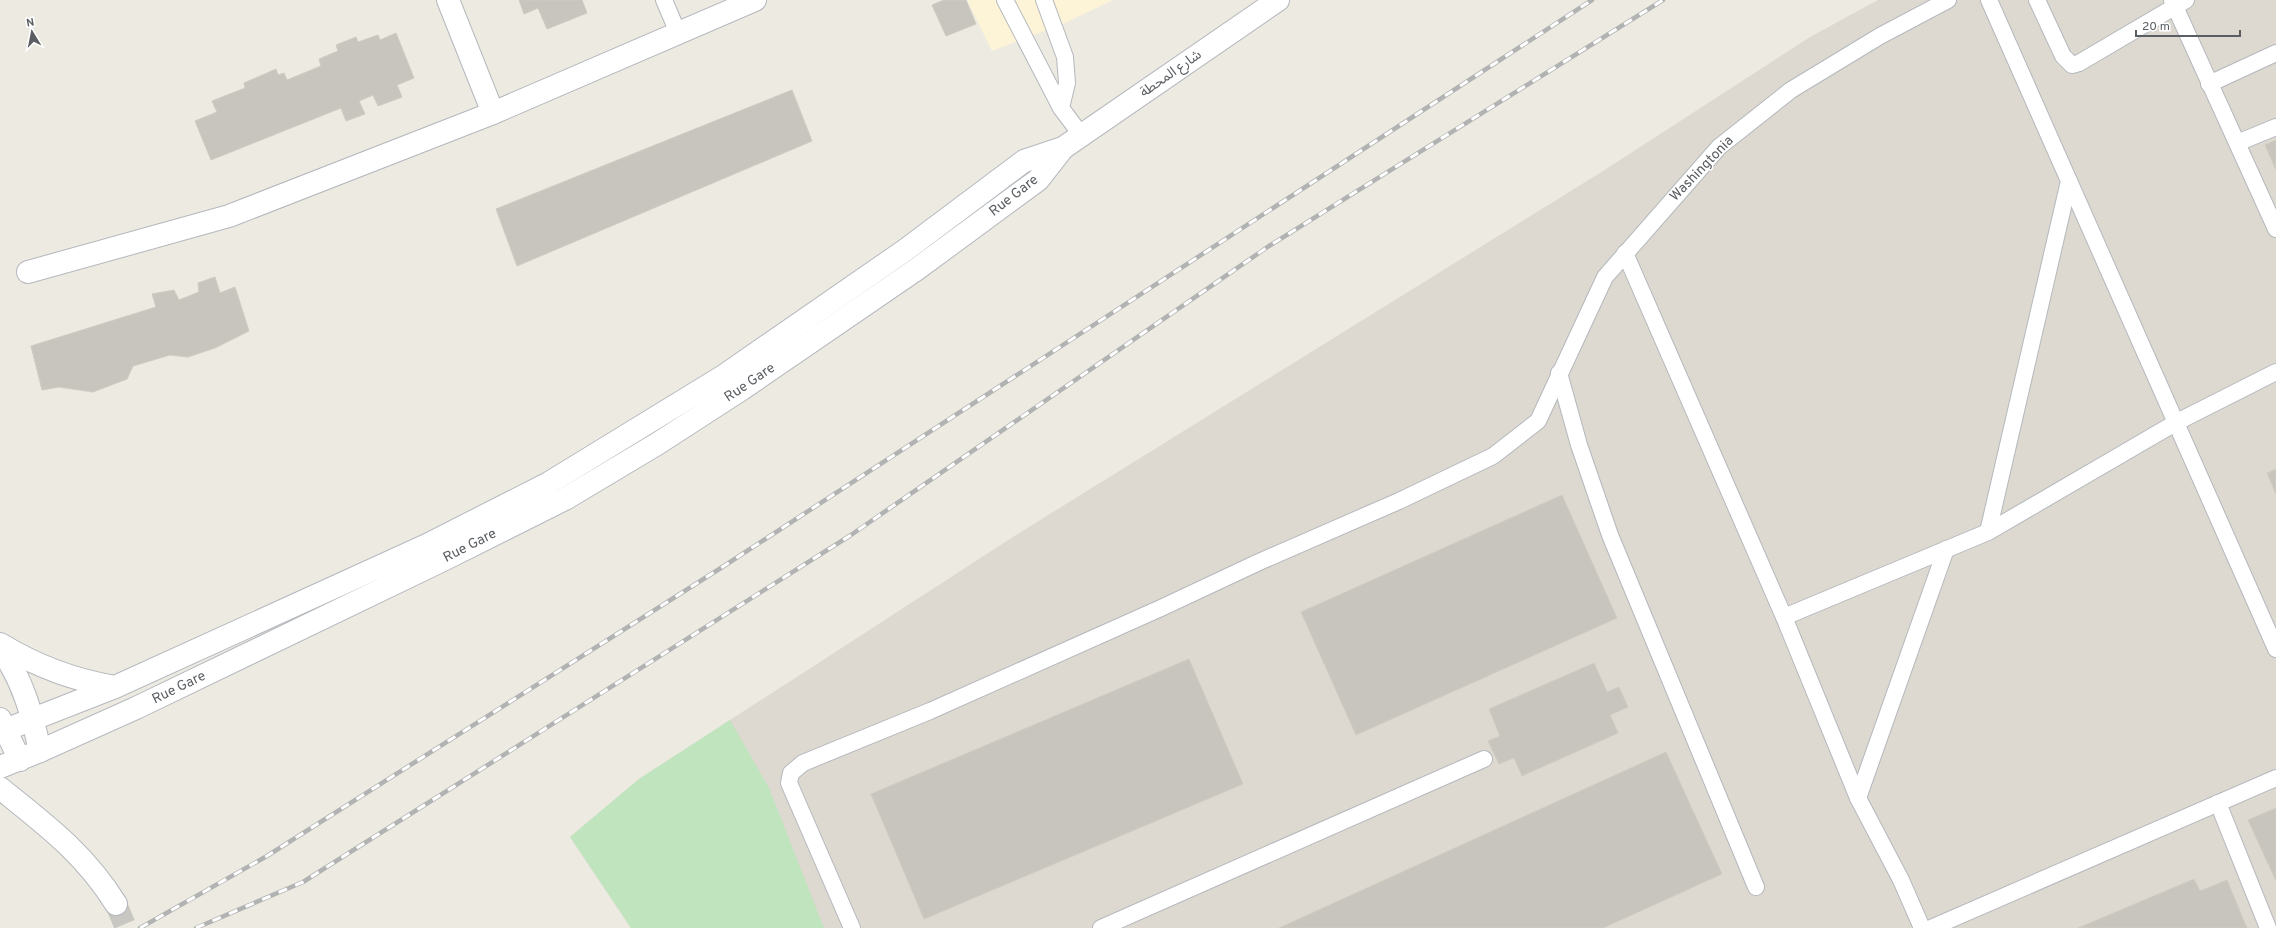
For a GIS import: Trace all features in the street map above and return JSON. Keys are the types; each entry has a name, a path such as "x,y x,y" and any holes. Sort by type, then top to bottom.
{"main road":[{"path":"448,0 493,113"},
{"path":"28,272 229,216 493,113 755,0"},
{"name":"شارع المحطة","path":"1063,148 1278,0"},
{"name":"Rue Gare","path":"2,727 33,720 115,687 427,545 550,483 722,377 904,251 1024,161 1063,148"},
{"name":"Rue Gare","path":"10,763 136,708 445,559 565,499 657,444 742,389 917,269 1038,180 1063,148"},
{"path":"0,644 40,666 64,675 89,683 115,687"},
{"path":"0,648 19,678 33,720 40,751"},
{"path":"2,727 10,763"},
{"path":"0,788 68,844 87,863 116,904"}],"lane":[{"path":"664,0 678,33"},
{"path":"1005,0 1061,108 1082,136"},
{"path":"1044,0 1065,57 1067,83 1061,108"},
{"name":"Washingtonia","path":"852,928 789,783 791,773 804,763 930,711 1147,615 1259,562 1399,501 1493,456 1538,421 1559,373 1605,277 1719,147 1785,95 1880,36 1948,0"},
{"path":"1989,0 2177,422 2276,649"},
{"path":"2038,0 2063,56 2072,65 2079,63 2177,2 2209,84 2276,229"},
{"path":"2209,84 2276,53"},
{"path":"2237,143 2276,127"},
{"path":"1988,532 2069,181"},
{"path":"1625,253 1784,617 1858,798 1901,880 1922,928"},
{"path":"1784,617 1988,532 2177,422 2276,372"},
{"path":"1559,373 1579,445 1610,535 1756,887"},
{"path":"1858,798 1946,549"},
{"path":"1100,928 1484,759"},
{"path":"1931,928 2276,778"},
{"path":"2218,803 2268,928"}],"shaded area":[{"path":"967,0 1113,0 1065,23 992,51"},
{"path":"1878,0 2276,0 2276,928 631,928 570,837 639,779 1016,535 1603,171 1810,37"}],"green space":[{"path":"730,720 769,788 824,928 631,928 570,837 639,779"}],"building":[{"path":"519,0 582,0 587,13 547,29 538,8 524,14"},
{"path":"944,0 966,0 976,24 946,36 932,5"},
{"path":"396,33 414,78 397,85 402,97 378,106 373,95 359,101 365,114 346,121 341,108 211,160 195,121 217,112 212,101 245,88 244,83 276,69 278,75 284,73 287,80 321,66 319,59 338,51 336,45 356,37 358,42 378,35 380,40"},
{"path":"792,90 812,141 517,266 496,209"},
{"path":"2276,140 2276,170 2265,145"},
{"path":"215,277 220,293 235,287 249,331 215,348 188,357 170,355 133,366 127,379 93,392 59,387 42,390 31,346 156,307 152,294 174,290 179,300 199,292 198,283"},
{"path":"2276,469 2276,494 2267,473"},
{"path":"1562,495 1617,618 1356,735 1301,612"},
{"path":"1189,659 1243,784 924,919 871,794"},
{"path":"1594,663 1607,692 1619,687 1628,707 1610,715 1618,733 1522,776 1514,758 1499,764 1488,741 1500,736 1489,709"},
{"path":"1666,752 1722,874 1603,928 1279,928"},
{"path":"2276,808 2276,881 2248,820"},
{"path":"2194,879 2200,891 2227,880 2247,928 2078,928"}],"tunnel":[{"path":"116,904 126,928"}],"railway":[{"path":"140,928 267,856 724,566 1592,0"},
{"path":"196,928 303,882 851,535 1269,246 1663,0"}]}
